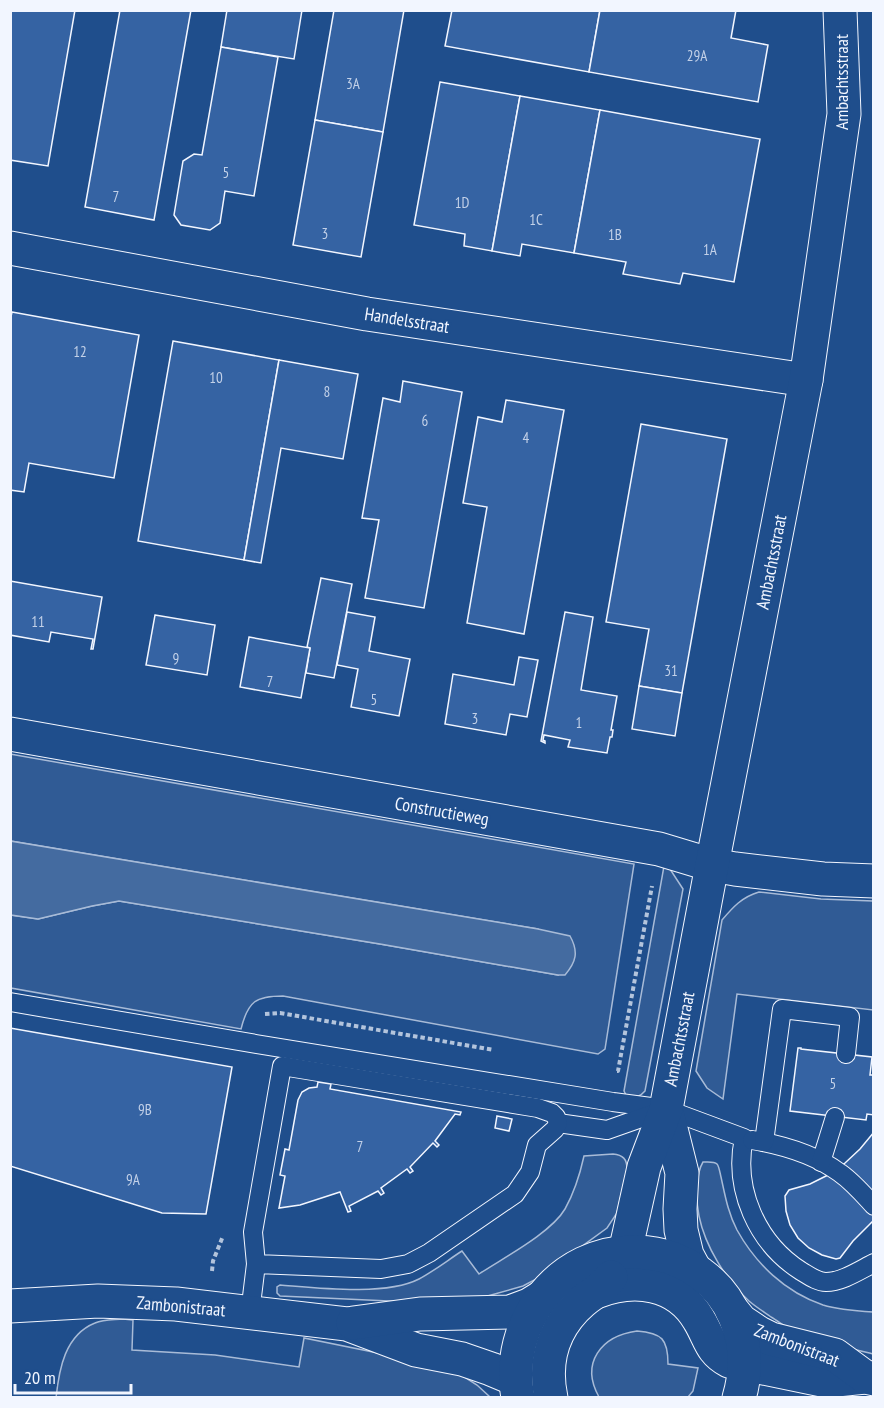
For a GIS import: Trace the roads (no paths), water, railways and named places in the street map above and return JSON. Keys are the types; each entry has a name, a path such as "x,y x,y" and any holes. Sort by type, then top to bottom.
{"street":[{"name":"Ambachtsstraat","path":"551,1398 547,1372 552,1344 558,1331 574,1309 606,1284 625,1252 644,1167 666,1109 806,380 844,114 840,10"},
{"name":"Handelsstraat","path":"10,248 367,314 806,380"},
{"name":"Constructieweg","path":"10,735 659,849 712,865 735,869 823,879 873,881"},
{"name":"Ambachtsstraat","path":"666,1109 682,1173 681,1230 687,1255 694,1268"},
{"path":"516,1388 520,1336 542,1297 561,1278 598,1258 625,1252 649,1252 678,1260 694,1268 722,1294 732,1310 744,1349 745,1364 739,1398"},
{"name":"Zambonistraat","path":"596,1292 636,1283 648,1284 669,1292 696,1315 712,1347 729,1361 827,1381 869,1378"},
{"name":"Zambonistraat","path":"347,1324 420,1314 510,1312 542,1297"},
{"name":"Zambonistraat","path":"12,1314 98,1301 209,1307 347,1324 416,1350 462,1359 491,1369 516,1388 543,1398"},
{"name":"Zambonistraat","path":"732,1310 741,1321 771,1339 835,1356 869,1378"}],"lane":[{"path":"10,1002 280,1048 666,1109 744,1138 781,1145 808,1155 840,1173 873,1206"},
{"path":"764,1142 782,1010 850,1017 846,1054"},
{"path":"250,1312 256,1264 253,1232 282,1066 538,1108 556,1117 558,1123 555,1129 537,1145 530,1172 515,1194 429,1253 408,1264 381,1269 256,1264"},
{"path":"558,1123 607,1130 666,1109"},
{"path":"821,1162 836,1117"},
{"path":"744,1138 741,1173 745,1195 752,1215 763,1235 777,1252 812,1278 826,1282 846,1277 873,1263"}]}
